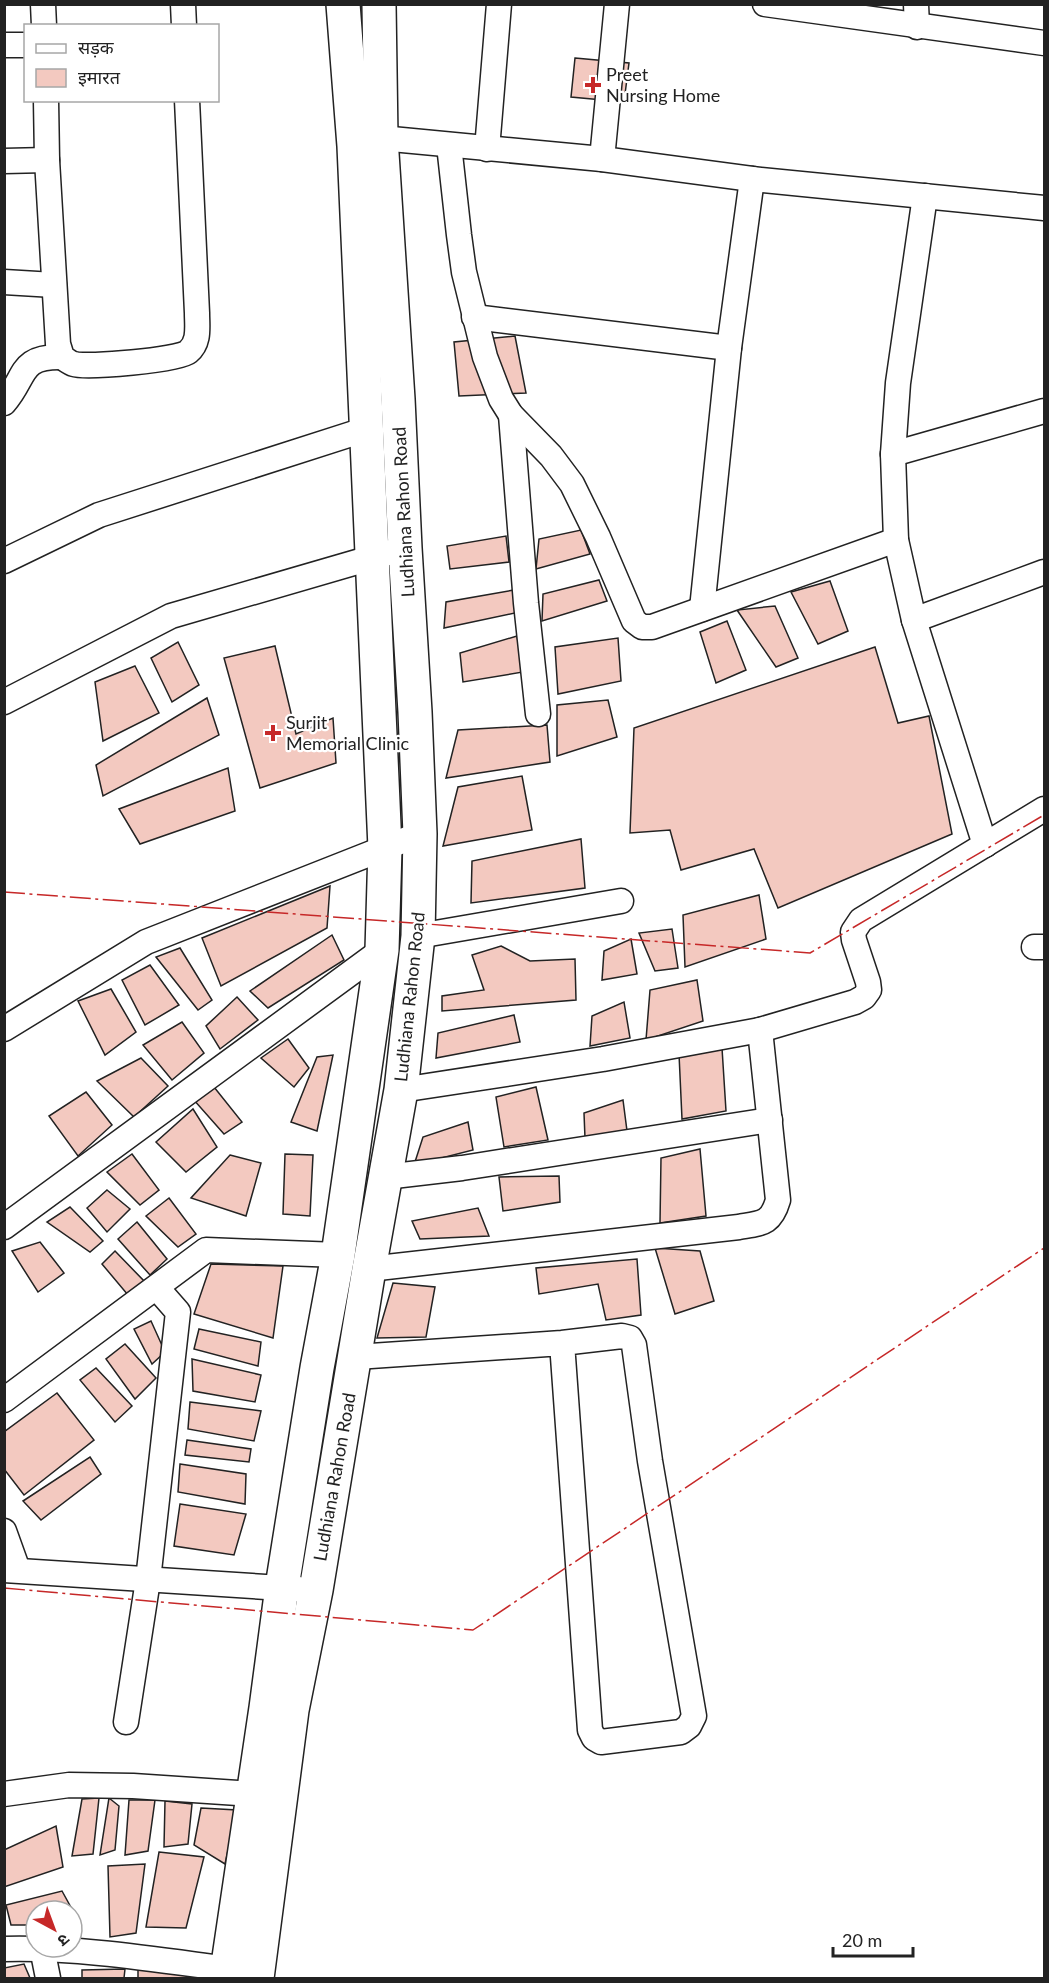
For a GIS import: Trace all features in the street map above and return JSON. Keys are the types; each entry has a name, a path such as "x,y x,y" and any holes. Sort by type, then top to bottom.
{"main road":[{"name":"Ludhiana Rahon Road","path":"242,1974 253,1794 282,1587 317,1368 338,1255 382,950 386,848 354,146 344,4"},
{"name":"Ludhiana Rahon Road","path":"242,1974 316,1590 356,1357 369,1269 401,1090 418,936 420,834 398,399 381,138 380,4"}],"street":[{"path":"43,4 44,24"},
{"path":"183,4 184,24"},
{"path":"487,149 499,4"},
{"path":"602,159 617,4"},
{"path":"765,4 917,16 1044,43"},
{"path":"4,45 24,45"},
{"path":"46,102 54,285 58,344 62,357"},
{"path":"4,403 31,363 44,356 62,357 74,365 160,359 187,353 197,341 187,102"},
{"path":"381,138 602,159 752,179 1044,208"},
{"path":"449,145 459,235 484,357 501,399 511,415 551,456 572,484 598,537 634,621 642,627 652,627 896,540"},
{"path":"4,161 47,160"},
{"path":"702,609 729,348 752,179"},
{"path":"925,196 898,383 893,454 896,540 914,620 985,845"},
{"path":"4,282 54,285"},
{"path":"474,317 729,348"},
{"path":"893,454 1044,411"},
{"path":"511,415 526,603 538,714"},
{"path":"4,561 99,515 367,429"},
{"path":"4,702 171,616 405,548"},
{"path":"914,620 1044,572"},
{"path":"401,1090 592,1061 760,1030 855,1002 864,997 868,990 868,982 854,940 854,932 861,920 1044,809"},
{"path":"4,1029 146,942 420,834"},
{"path":"418,936 621,901"},
{"path":"4,1227 382,950"},
{"path":"369,1269 763,1223 774,1214 778,1200 760,1030"},
{"path":"385,1178 770,1120"},
{"path":"4,1400 206,1250 338,1255"},
{"path":"126,1722 148,1580 178,1312 157,1288"},
{"path":"356,1357 562,1343 622,1336 630,1338 634,1345 650,1461 694,1716 689,1726 681,1732 601,1742 594,1738 590,1730 562,1343"},
{"path":"4,1531 11,1570 316,1590"},
{"path":"4,1794 69,1785 133,1786 253,1794"},
{"path":"4,1949 24,1948"},
{"path":"84,1951 242,1974"},
{"path":"44,1959 48,1978"}],"building":[{"path":"575,58 629,63 624,102 571,97"},
{"path":"515,336 526,393 459,396 454,342"},
{"path":"581,530 590,554 536,569 539,539"},
{"path":"506,536 509,562 450,569 447,546"},
{"path":"599,580 607,601 542,621 543,594"},
{"path":"830,581 848,631 818,644 791,592"},
{"path":"514,590 515,613 444,628 446,602"},
{"path":"775,606 798,658 776,667 737,610"},
{"path":"727,621 746,670 716,683 700,632"},
{"path":"517,636 523,672 463,682 460,653"},
{"path":"618,638 621,681 558,694 555,647"},
{"path":"178,642 199,685 172,702 151,658"},
{"path":"275,646 296,734 333,718 336,763 260,788 224,658"},
{"path":"875,647 898,723 929,716 952,834 778,908 754,849 681,870 670,830 630,833 634,728"},
{"path":"135,666 159,713 103,741 95,682"},
{"path":"207,698 219,735 103,796 96,765"},
{"path":"608,700 617,737 557,756 557,705"},
{"path":"547,725 550,762 446,778 458,730"},
{"path":"228,768 235,811 140,844 119,809"},
{"path":"522,776 532,830 443,846 458,787"},
{"path":"581,839 585,888 471,903 472,861"},
{"path":"330,886 327,928 221,986 202,938"},
{"path":"759,895 766,939 685,967 683,915"},
{"path":"672,929 678,968 655,971 639,933"},
{"path":"332,935 344,960 268,1008 250,991"},
{"path":"631,939 637,974 602,980 604,951"},
{"path":"501,946 530,961 575,959 576,1000 442,1011 442,996 484,990 472,955"},
{"path":"180,948 212,1000 198,1010 156,957"},
{"path":"150,965 179,1005 145,1025 122,980"},
{"path":"697,980 703,1021 646,1040 650,990"},
{"path":"111,989 136,1032 105,1055 78,1001"},
{"path":"237,997 258,1020 220,1049 206,1026"},
{"path":"624,1002 630,1038 590,1046 592,1016"},
{"path":"514,1015 520,1042 436,1058 438,1033"},
{"path":"182,1022 204,1053 172,1080 143,1045"},
{"path":"288,1039 309,1068 294,1087 261,1058"},
{"path":"722,1048 726,1111 682,1119 679,1054"},
{"path":"333,1055 317,1131 291,1122 317,1057"},
{"path":"141,1058 168,1086 134,1117 97,1081"},
{"path":"214,1087 242,1122 224,1134 193,1099"},
{"path":"536,1087 548,1140 504,1147 496,1097"},
{"path":"86,1092 112,1125 78,1156 49,1116"},
{"path":"623,1100 627,1131 585,1138 584,1113"},
{"path":"193,1109 217,1147 186,1172 156,1142"},
{"path":"468,1122 473,1150 414,1165 423,1137"},
{"path":"700,1149 706,1216 660,1223 661,1158"},
{"path":"132,1154 159,1190 140,1205 107,1172"},
{"path":"285,1154 313,1155 310,1216 283,1214"},
{"path":"230,1155 261,1163 246,1216 191,1198"},
{"path":"559,1176 560,1202 503,1211 499,1177"},
{"path":"107,1190 130,1209 107,1232 87,1208"},
{"path":"169,1198 196,1234 178,1247 146,1216"},
{"path":"70,1207 103,1241 90,1252 47,1222"},
{"path":"478,1208 489,1236 420,1239 412,1221"},
{"path":"137,1222 167,1259 150,1275 118,1239"},
{"path":"40,1242 64,1273 38,1292 12,1251"},
{"path":"655,1248 700,1251 714,1301 675,1314"},
{"path":"115,1251 145,1282 128,1295 102,1264"},
{"path":"637,1259 641,1315 606,1320 598,1284 539,1294 536,1268"},
{"path":"211,1264 283,1266 273,1338 194,1314"},
{"path":"393,1283 435,1287 426,1337 377,1338"},
{"path":"151,1321 165,1352 152,1364 134,1329"},
{"path":"199,1329 261,1342 258,1366 194,1349"},
{"path":"125,1344 156,1378 135,1399 106,1359"},
{"path":"192,1359 261,1375 255,1402 193,1391"},
{"path":"96,1368 132,1406 115,1422 80,1380"},
{"path":"57,1393 94,1440 24,1495 4,1469 4,1432"},
{"path":"190,1402 261,1411 254,1441 188,1429"},
{"path":"187,1440 251,1449 249,1462 185,1455"},
{"path":"90,1457 101,1474 41,1520 23,1501"},
{"path":"180,1464 246,1474 245,1504 178,1492"},
{"path":"180,1504 246,1514 234,1555 174,1546"},
{"path":"99,1798 93,1854 72,1856 82,1799"},
{"path":"109,1798 119,1806 115,1850 100,1855"},
{"path":"129,1800 155,1800 148,1851 125,1855"},
{"path":"165,1801 192,1804 188,1844 164,1847"},
{"path":"201,1808 237,1810 225,1864 194,1845"},
{"path":"56,1826 63,1867 4,1887 4,1850"},
{"path":"159,1852 204,1857 186,1928 146,1927"},
{"path":"145,1864 136,1933 110,1937 108,1866"},
{"path":"62,1891 66,1899 30,1899"},
{"path":"24,1900 24,1925 11,1925 6,1905"},
{"path":"138,1963 198,1978 138,1978"},
{"path":"24,1964 30,1978 4,1978 4,1968"},
{"path":"125,1969 124,1978 82,1978 82,1970"}],"power":[{"path":"4,892 810,953 1044,815"},
{"path":"4,1588 473,1630 1044,1248"}],"place":[{"name":"Preet Nursing Home","path":"593,85"},
{"name":"Surjit Memorial Clinic","path":"273,733"}]}
